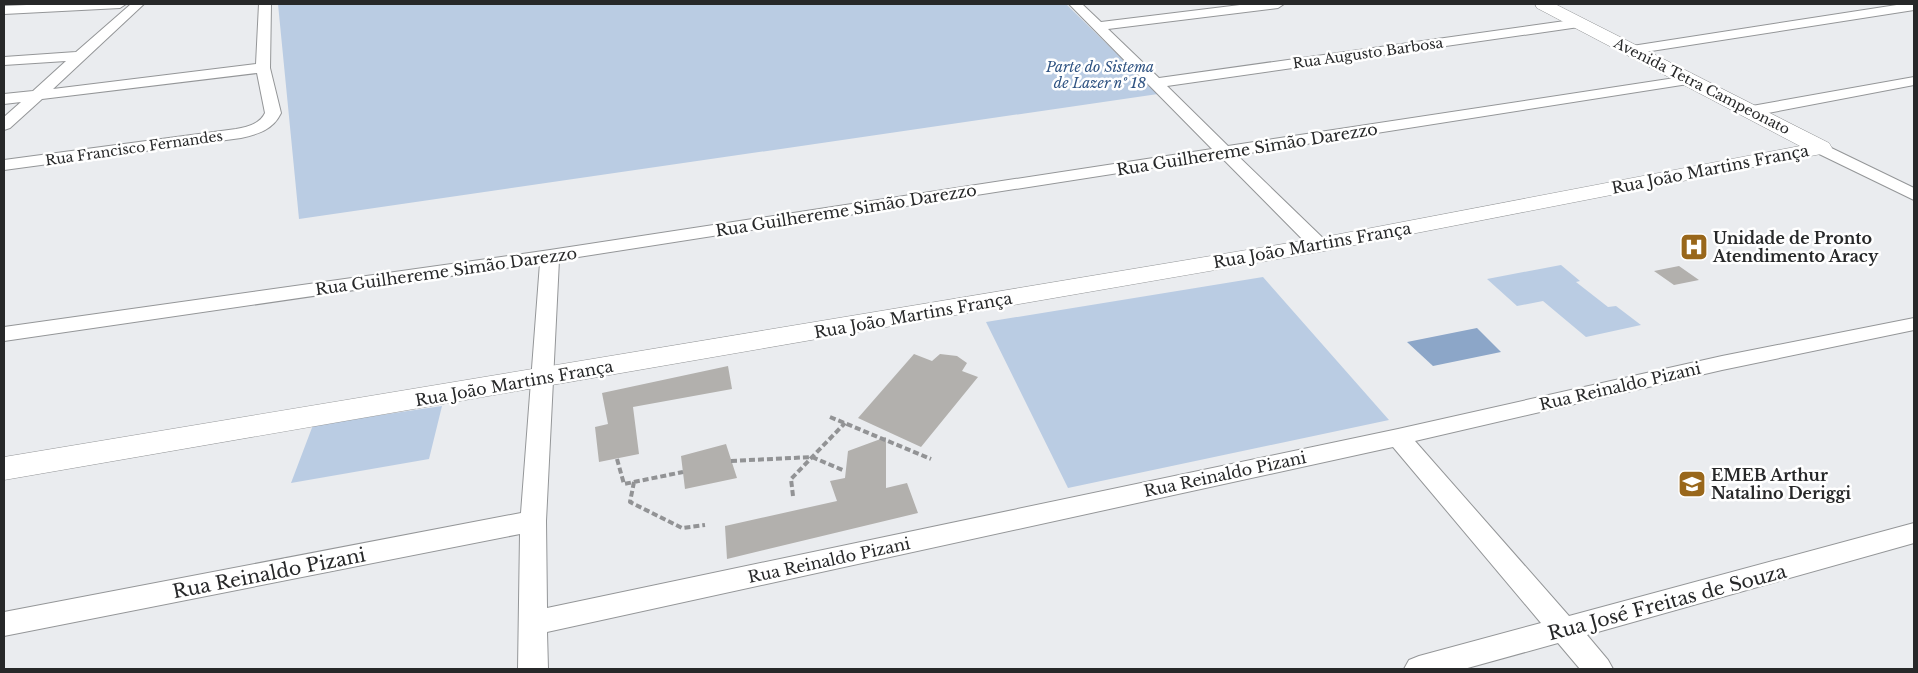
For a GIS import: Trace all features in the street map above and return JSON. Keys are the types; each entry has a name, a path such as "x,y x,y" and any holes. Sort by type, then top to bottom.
{"main road":[{"name":"Avenida Tetra Campeonato","path":"1543,4 1821,148"},
{"name":"Rua João Martins França","path":"4,470 1319,245 1821,148"}],"street":[{"path":"4,9 8,4"},
{"path":"4,9 120,4"},
{"path":"4,125 138,4"},
{"path":"4,99 262,68 264,4"},
{"path":"1075,4 1158,83 1319,245"},
{"path":"1098,26 1278,4"},
{"path":"1632,50 1914,6"},
{"name":"Rua Augusto Barbosa","path":"1158,83 1579,23"},
{"path":"4,61 81,56"},
{"name":"Rua Francisco Fernandes","path":"4,165 236,134 263,125 272,118 273,113 262,68"},
{"name":"Rua Guilhereme Simão Darezzo","path":"4,334 550,256 1688,80"},
{"path":"1752,111 1914,81"},
{"name":"Avenida Tetra Campeonato","path":"1821,148 1910,190"},
{"path":"533,669 535,623 533,521 550,256"},
{"name":"Rua Reinaldo Pizani","path":"535,623 1398,437 1722,362 1914,324"},
{"path":"1398,437 1598,669"},
{"name":"Rua Reinaldo Pizani","path":"4,624 533,521"},
{"name":"Rua José Freitas de Souza","path":"1419,669 1914,533"}],"path":[{"path":"830,417 932,459"},
{"path":"793,496 791,479 845,423"},
{"path":"731,461 812,457 846,471"},
{"path":"617,459 624,484 683,472"},
{"path":"634,482 630,502 682,528 705,525"}],"green space":[{"name":"Parte do Sistema de Lazer nº 18","path":"278,4 1066,4 1158,94 299,219"},
{"path":"1561,265 1580,281 1576,282 1608,307 1616,306 1641,325 1586,337 1543,301 1517,306 1487,279"},
{"path":"1263,277 1389,420 1068,488 986,322"},
{"path":"442,406 429,459 291,483 313,425"}],"shaded area":[{"path":"1477,328 1501,352 1433,366 1407,342"}],"building":[{"path":"1679,266 1699,280 1674,285 1654,271"},
{"path":"914,354 932,361 940,354 957,356 967,363 962,371 978,377 921,447 858,418"},
{"path":"728,366 732,389 633,407 639,454 599,462 595,427 608,424 602,393"},
{"path":"886,437 886,488 907,483 918,513 727,559 725,526 837,501 830,481 845,478 848,451"},
{"path":"726,444 737,478 685,489 681,456"}],"place":[{"name":"Unidade de Pronto Atendimento Aracy","path":"1694,247"},
{"name":"EMEB Arthur Natalino Deriggi","path":"1692,484"}]}
